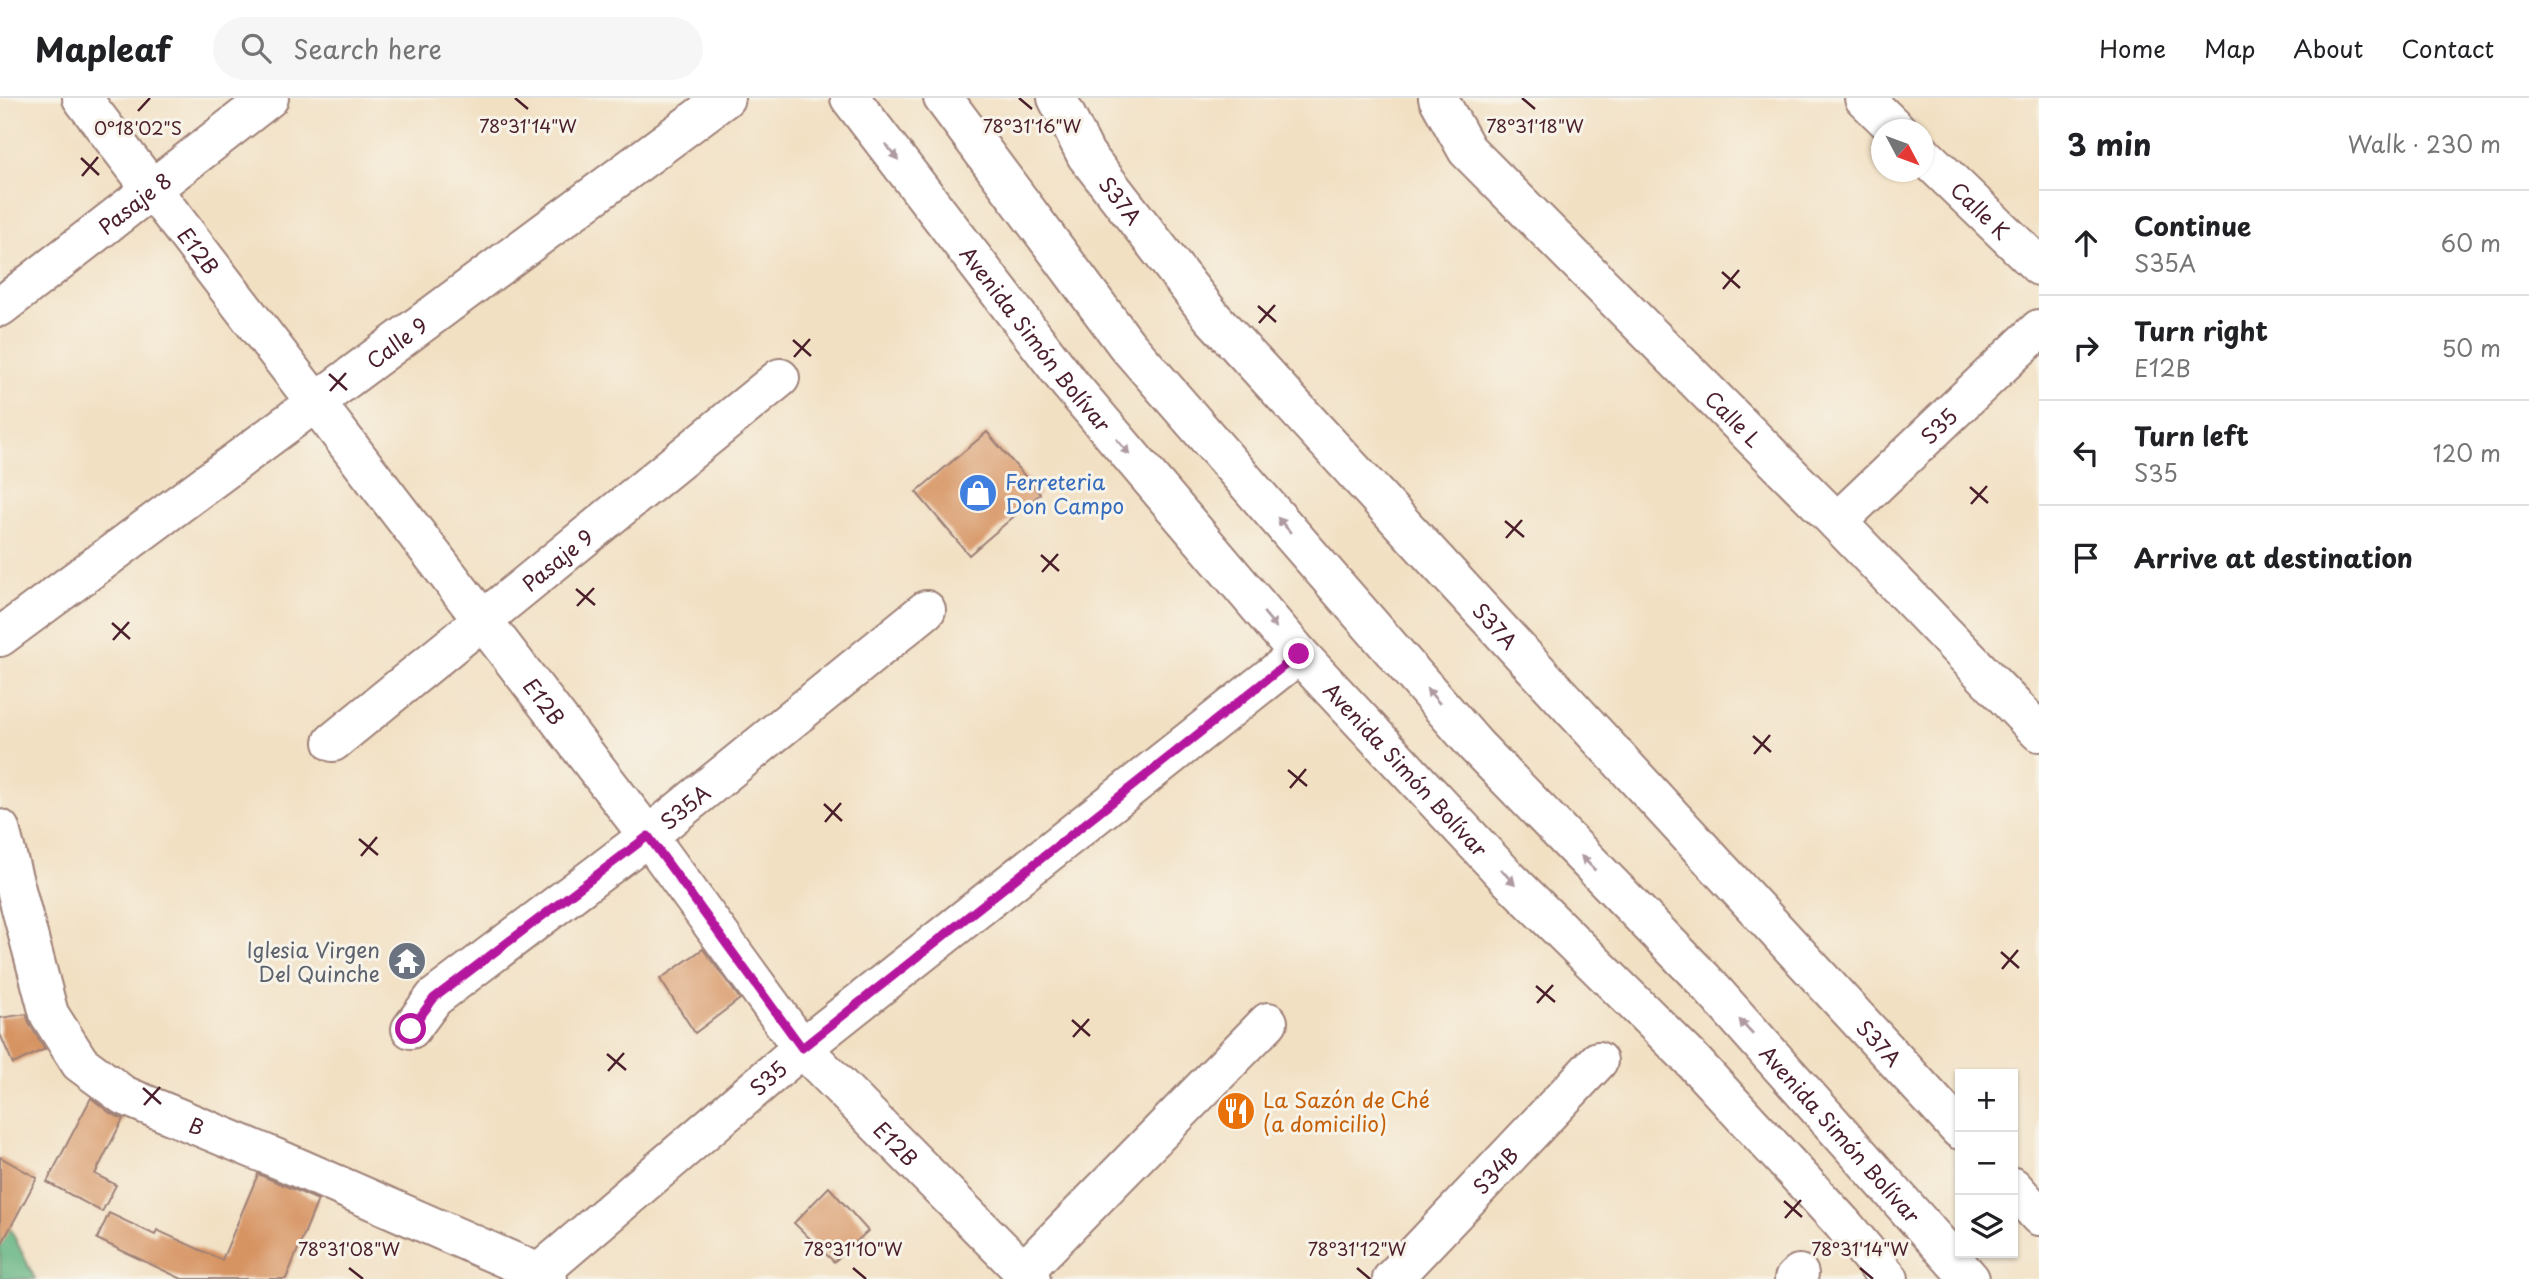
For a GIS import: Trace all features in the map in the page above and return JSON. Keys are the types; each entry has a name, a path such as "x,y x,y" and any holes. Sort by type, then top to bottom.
{"main road":[{"name":"E12B","path":"82,98 648,836 802,1048 1028,1275"},
{"name":"Pasaje 8","path":"0,307 269,98"},
{"name":"Calle 9","path":"0,637 725,98"},
{"name":"Avenida Simón Bolívar","path":"850,98 1069,383 1299,654 1507,877 1691,1059 1842,1223 1889,1279"},
{"name":"Avenida Simón Bolívar","path":"943,98 1126,344 1476,746 1704,980 1970,1279"},
{"name":"S37A","path":"1058,98 1086,155 1212,317 1955,1125"},
{"name":"Calle L","path":"1438,98 1467,150 1837,522 2039,732"},
{"path":"1864,98 1886,119"},
{"name":"Calle K","path":"1934,166 2039,266"},
{"name":"S35","path":"1837,522 2039,329"},
{"name":"Pasaje 9","path":"333,742 780,378"},
{"name":"S35A","path":"411,1029 434,998 648,836 926,610"},
{"name":"S35","path":"543,1276 802,1048 1299,654"},
{"name":"B","path":"0,829 49,1014 80,1063 123,1095 285,1161 543,1276"},
{"path":"1028,1275 1268,1022"},
{"name":"S34B","path":"1392,1279 1598,1061"},
{"path":"2018,1193 2039,1216"}],"green space":[{"path":"0,1208 35,1279 0,1279"}],"building":[{"name":"Ferreteria Don Campo","path":"987,432 1040,494 969,555 916,492"},
{"path":"703,949 740,999 695,1033 660,979"},
{"path":"26,1014 45,1049 13,1064 0,1034 0,1018"},
{"path":"91,1098 110,1113 123,1119 95,1174 116,1185 102,1212 47,1182"},
{"path":"0,1157 37,1178 0,1247"},
{"path":"258,1174 318,1200 286,1279 182,1279 97,1239 109,1213 155,1235 157,1230 222,1260"},
{"path":"829,1187 868,1231 834,1262 794,1223"}],"place":[{"name":"Ferreteria Don Campo","path":"978,493"},
{"name":"Iglesia Virgen Del Quinche","path":"407,961"},
{"name":"La Sazón de Ché (a domicilio)","path":"1236,1111"}],"route":[{"path":"411,1029 434,998 648,836 802,1048 1299,654"}]}
